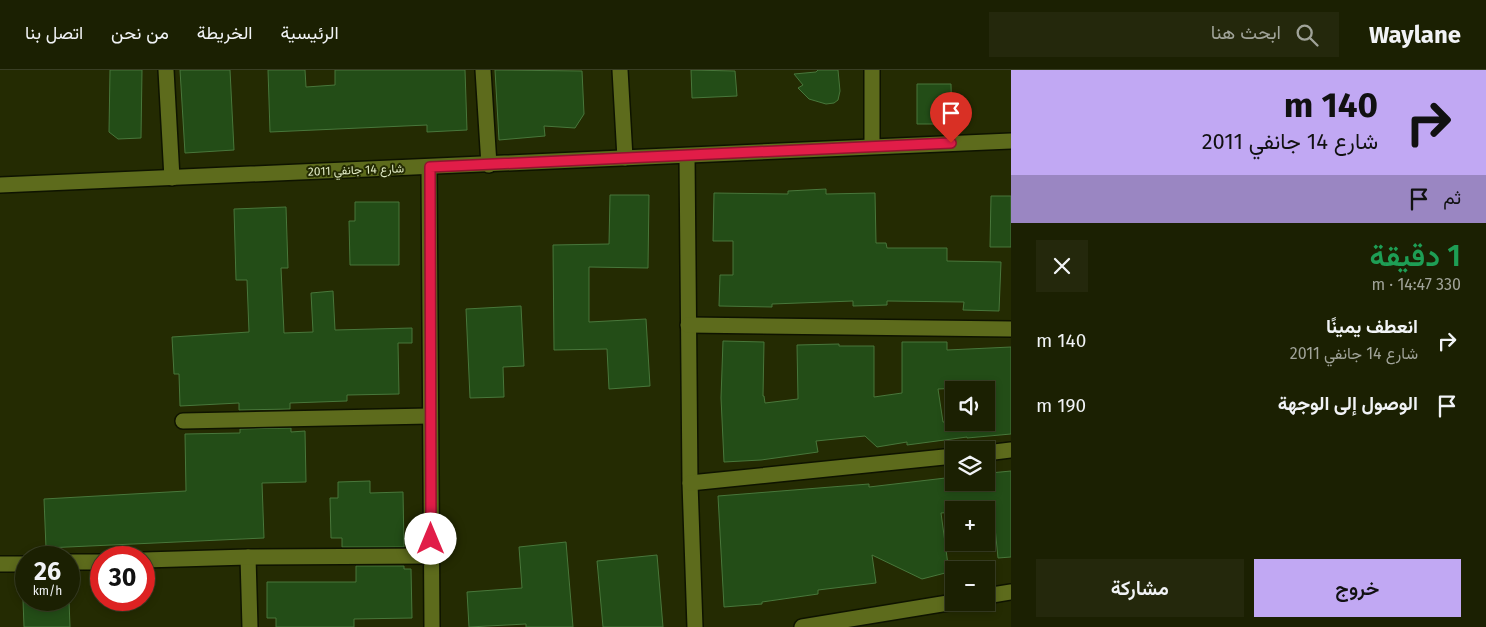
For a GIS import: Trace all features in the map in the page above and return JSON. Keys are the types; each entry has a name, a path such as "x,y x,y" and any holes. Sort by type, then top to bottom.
{"street":[{"path":"166,70 172,178"},
{"path":"483,70 489,165"},
{"path":"620,70 624,158"},
{"path":"872,70 872,146"},
{"name":"شارع 14 جانفي 2011","path":"0,185 1011,141"},
{"path":"687,156 690,483 695,627"},
{"path":"430,167 432,627"},
{"path":"688,325 1011,329"},
{"path":"183,421 430,416"},
{"path":"995,452 1011,450"},
{"path":"690,483 945,457"},
{"path":"155,560 431,556"},
{"path":"248,557 250,627"},
{"path":"0,564 15,564"},
{"path":"995,595 1011,592"},
{"path":"802,627 945,603"}],"building":[{"path":"110,70 142,70 141,138 118,139 109,132"},
{"path":"180,70 230,70 234,150 185,153"},
{"path":"268,70 305,70 306,87 335,85 335,70 465,70 467,130 427,132 427,125 270,132"},
{"path":"495,70 582,71 584,114 575,128 544,126 545,136 499,140"},
{"path":"691,70 735,71 737,96 692,98"},
{"path":"818,70 838,70 840,91 838,100 834,103 826,104 809,99 798,88 803,85 794,74 816,72"},
{"path":"917,84 951,84 952,124 917,124"},
{"path":"826,189 826,194 875,193 876,243 886,243 887,248 947,248 947,261 1001,262 999,311 963,310 964,302 887,301 887,305 853,306 853,301 772,304 772,307 719,306 720,275 733,275 733,241 713,241 714,193 788,194 788,191"},
{"path":"610,195 649,195 648,268 589,267 589,322 646,319 650,386 609,389 607,349 554,350 553,245 609,244"},
{"path":"991,196 1011,196 1011,247 990,247"},
{"path":"355,202 399,202 399,265 350,265 349,221 355,221"},
{"path":"286,207 288,268 281,268 284,333 313,332 311,293 333,291 335,330 412,328 412,343 398,343 399,394 347,395 347,401 290,403 290,409 239,410 239,403 180,406 179,374 174,374 172,337 249,332 247,280 236,280 234,209"},
{"path":"521,306 524,366 503,367 504,397 470,398 466,309"},
{"path":"723,341 764,342 763,396 765,403 798,399 797,345 839,344 839,346 874,346 874,397 902,393 902,342 947,342 947,350 1011,347 1011,434 967,437 907,445 907,442 877,447 865,436 816,441 818,452 761,460 724,462 721,398"},
{"path":"291,428 291,432 305,431 306,482 262,483 264,538 80,546 46,546 44,499 186,491 185,434 240,433 240,429"},
{"path":"1011,471 1011,557 998,558 995,501 945,501 945,513 941,513 948,561 945,561 945,573 922,579 872,555 876,583 818,590 818,594 762,602 762,604 724,607 718,496 869,484 869,487 945,478 945,491 995,491 995,473"},
{"path":"370,481 370,493 403,492 404,547 342,547 342,538 331,538 330,498 338,498 338,482"},
{"path":"566,542 573,627 526,627 526,624 469,627 467,592 522,588 519,547"},
{"path":"657,555 663,627 603,627 597,561"},
{"path":"356,566 404,566 404,569 411,569 412,618 354,619 354,627 276,627 276,618 267,618 267,582 356,582"},
{"path":"23,611 69,611 70,627 24,627"}],"route":[{"path":"431,539 430,167 951,143"}]}
